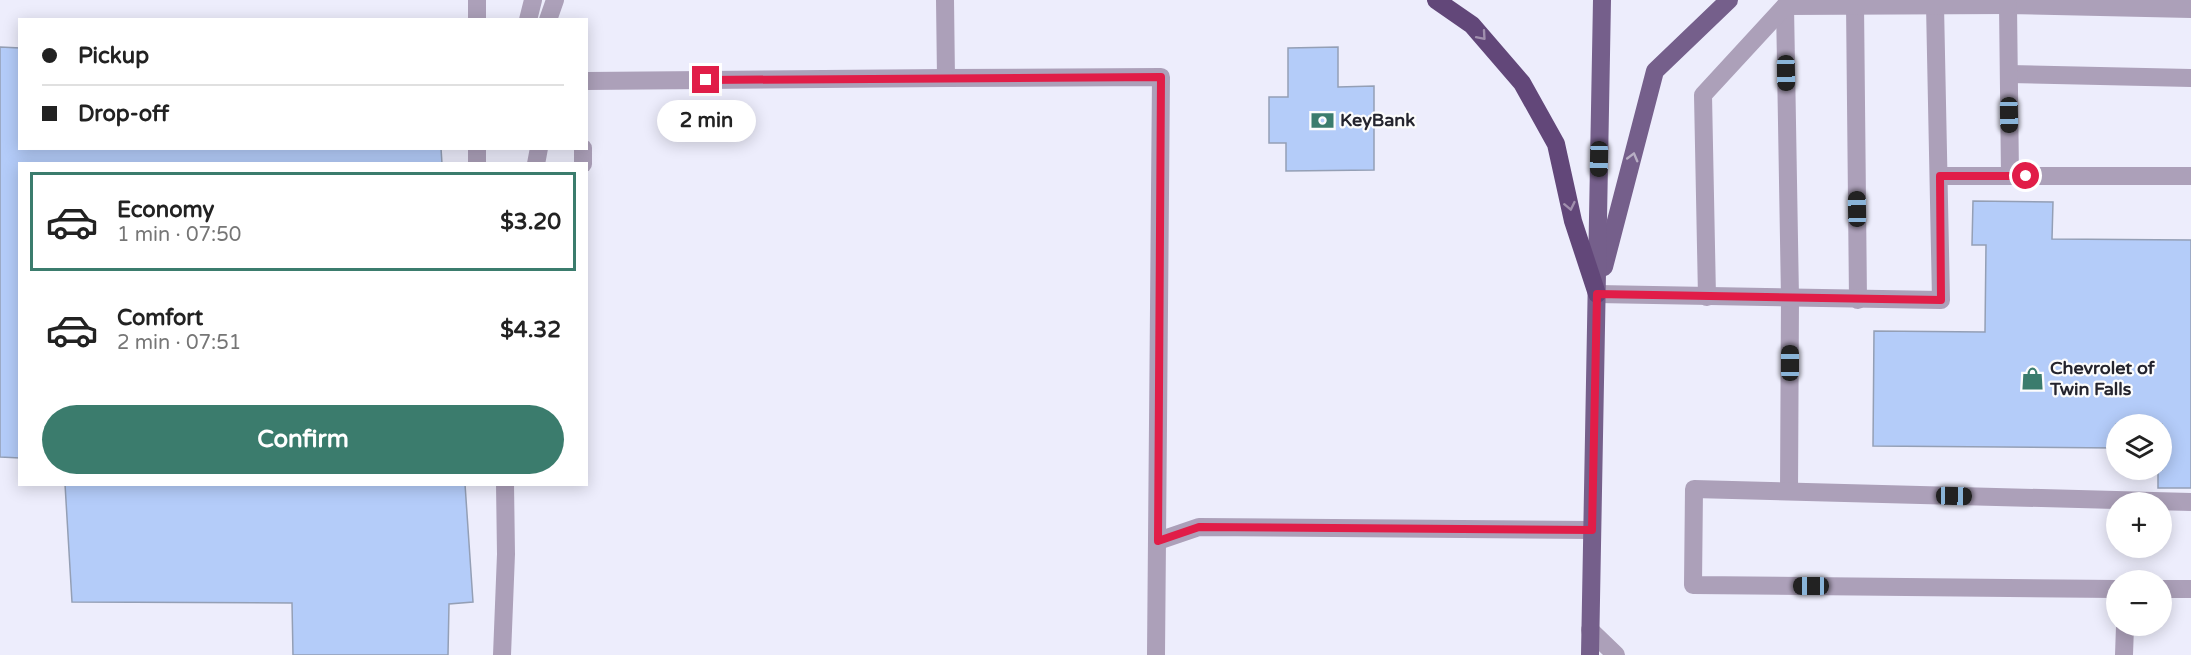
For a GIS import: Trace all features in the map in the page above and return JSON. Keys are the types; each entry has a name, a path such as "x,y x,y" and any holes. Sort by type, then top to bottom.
{"highway":[{"path":"1436,0 1472,25 1521,83 1556,144 1573,221 1597,294"}],"main road":[{"path":"1590,655 1602,0"},
{"path":"1597,294 1655,71 1729,0"}],"lane":[{"path":"477,0 477,18"},
{"path":"528,18 533,0"},
{"path":"549,18 555,0"},
{"path":"945,0 946,78"},
{"path":"1855,4 1858,300"},
{"path":"1597,294 1941,300 1935,5"},
{"path":"1707,297 1703,95 1785,6 2008,5 2191,9"},
{"path":"2008,5 2010,176"},
{"path":"1785,6 1790,298 1789,491"},
{"path":"2009,74 2191,78"},
{"path":"588,81 1161,77 1156,655"},
{"path":"1940,176 2191,176"},
{"path":"501,655 506,554 505,486"},
{"path":"2106,589 1693,585 1694,489 2191,502"},
{"path":"1158,541 1199,527 1592,530"},
{"path":"2172,589 2191,589"},
{"path":"1590,630 1616,655"},
{"path":"2124,655 2125,636"}],"building":[{"path":"0,47 18,48 18,150 441,150 442,162 18,162 18,458 0,457"},
{"name":"KeyBank","path":"1338,47 1338,87 1374,86 1374,170 1286,171 1286,143 1269,143 1269,97 1288,97 1288,48"},
{"name":"Chevrolet of Twin Falls","path":"1973,201 2053,202 2052,239 2191,240 2191,488 2158,488 2158,480 2172,480 2172,414 2106,414 2106,448 1873,446 1874,331 1985,332 1986,245 1972,245"},
{"path":"65,486 465,486 473,602 449,604 448,655 293,655 292,603 72,602"}],"place":[{"name":"KeyBank","path":"1322,120"},
{"name":"Chevrolet of Twin Falls","path":"2032,378"}],"route":[{"path":"706,80 1161,77 1158,541 1199,527 1592,530 1597,294 1941,300 1940,176 2026,176"}]}
